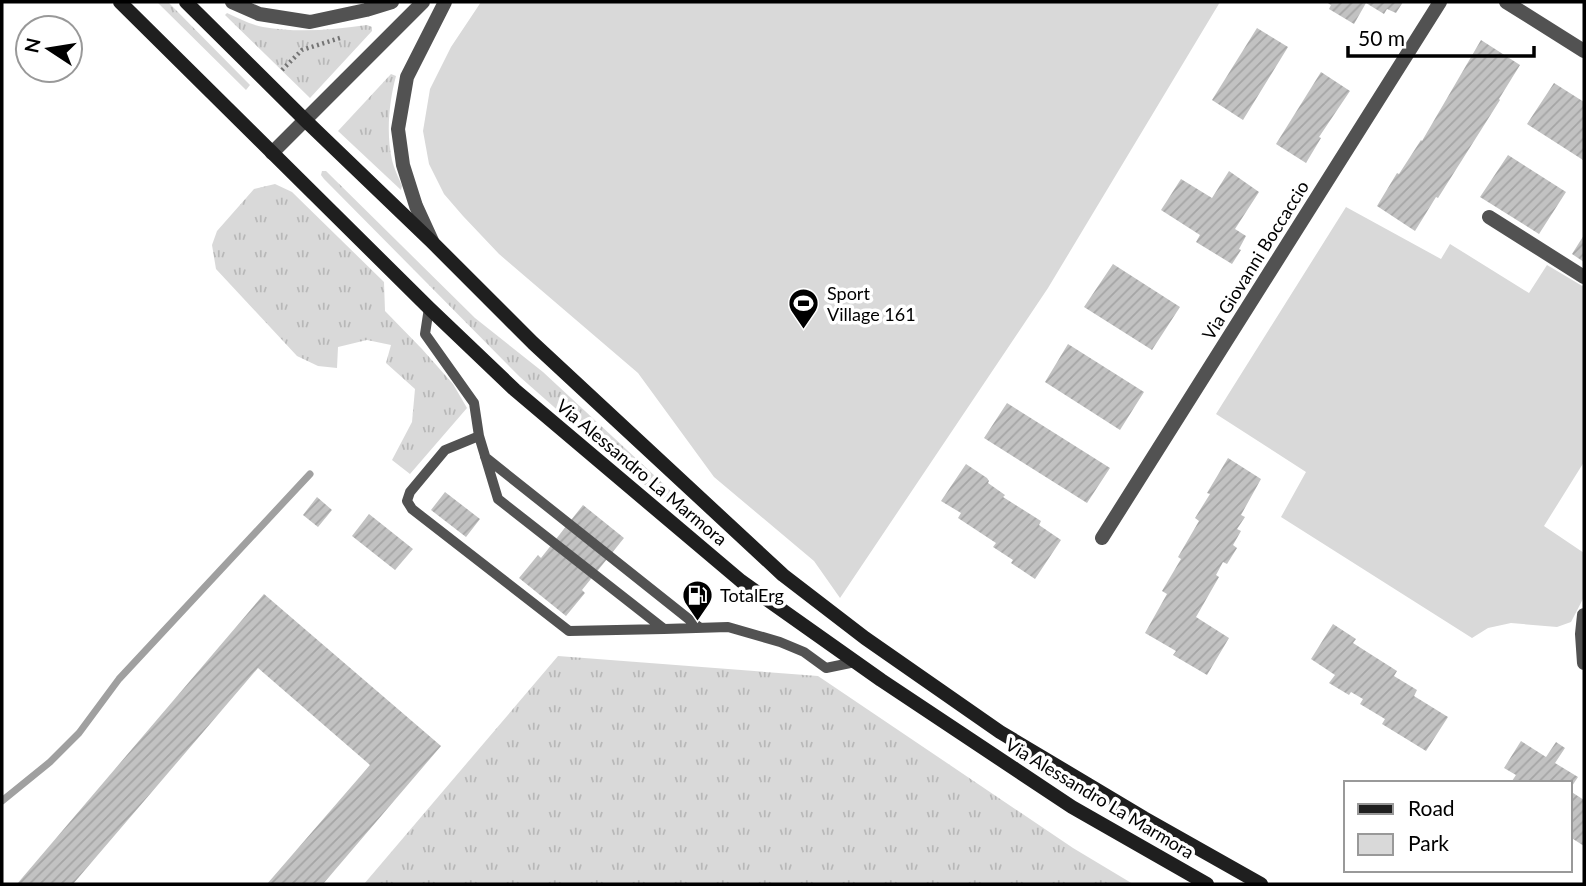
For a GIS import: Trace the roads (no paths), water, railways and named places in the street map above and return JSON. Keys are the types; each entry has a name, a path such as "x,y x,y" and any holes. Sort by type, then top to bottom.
{"main road":[{"name":"Via Alessandro La Marmora","path":"120,2 515,390 741,581 957,732 1072,807 1207,884"},
{"name":"Via Alessandro La Marmora","path":"186,2 533,343 783,575 865,638 1000,732 1143,818 1261,884"}],"street":[{"path":"232,2 259,14 310,22 392,2"},
{"path":"272,153 423,2"},
{"path":"432,242 416,206 403,165 398,129 407,77 445,2"},
{"name":"Via Giovanni Boccaccio","path":"1102,538 1440,2"},
{"path":"1506,2 1584,51"},
{"path":"1489,217 1584,278"},
{"path":"1584,615 1584,663"}],"lane":[{"path":"429,308 425,334 474,403 479,436 498,499 664,629"},
{"path":"479,436 444,450 410,492 407,501 412,509 569,631 728,627 804,652 826,668 855,662"},
{"path":"485,457 700,628"}],"waterway":[{"path":"2,801 50,762 79,733 119,679 310,474"}],"place":[{"name":"Sport Village 161","path":"804,330"},
{"name":"TotalErg","path":"697,622"}]}
